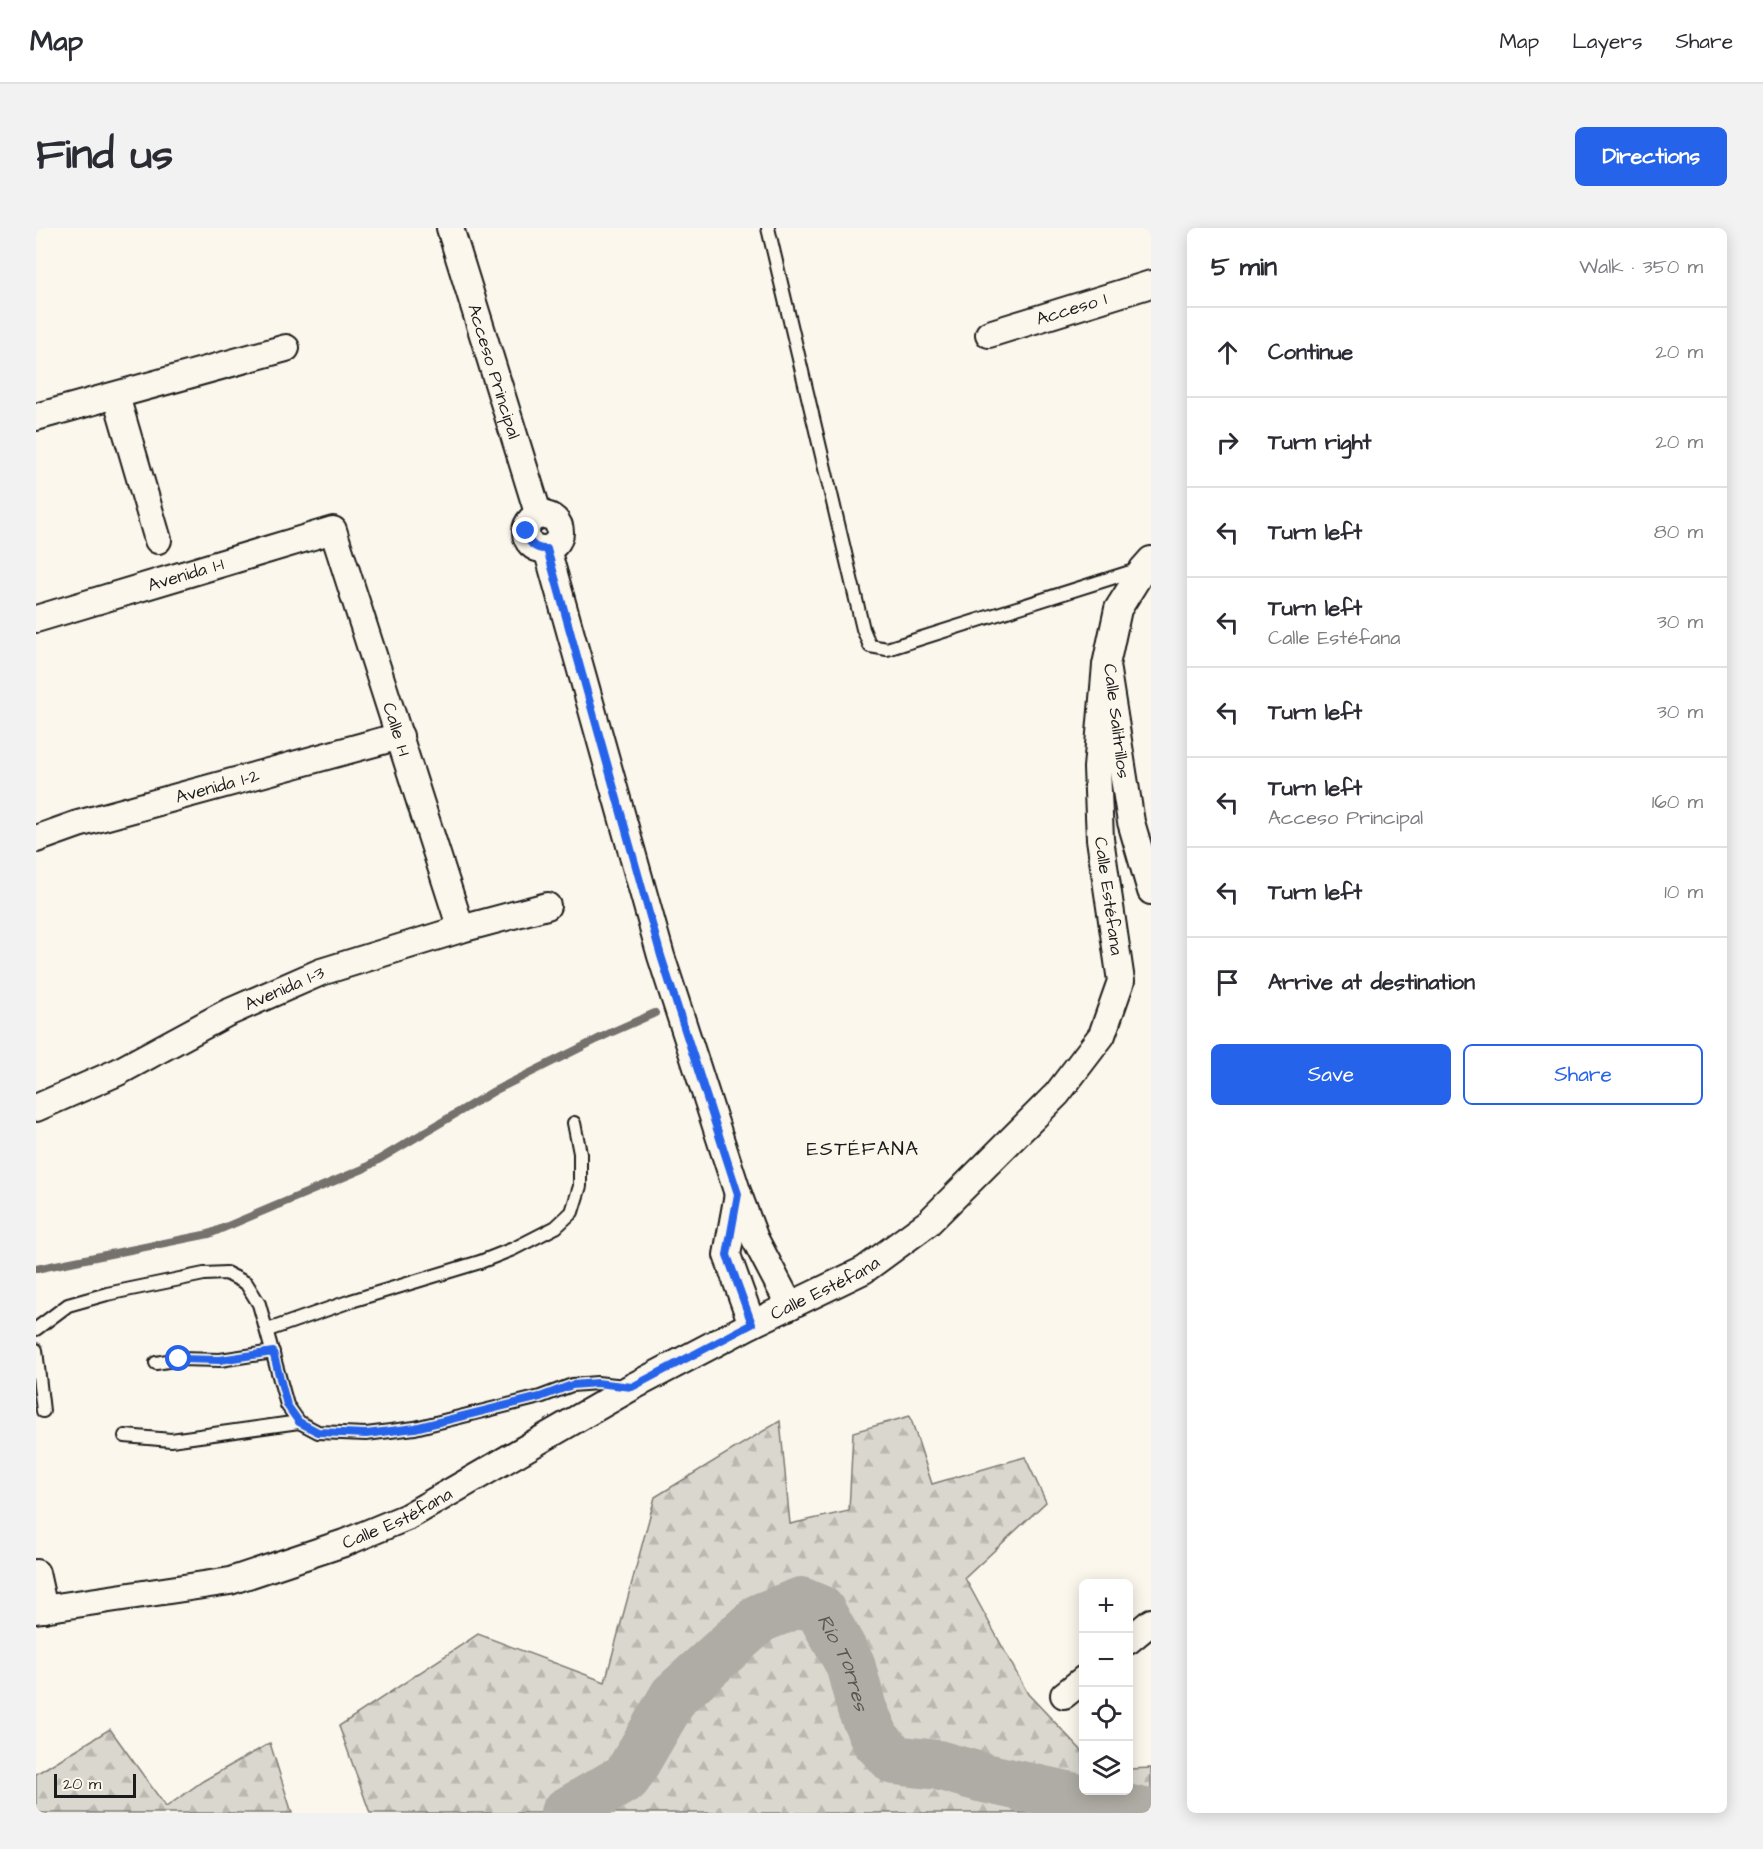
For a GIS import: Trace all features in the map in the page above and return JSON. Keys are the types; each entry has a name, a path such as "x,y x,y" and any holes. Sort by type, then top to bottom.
{"street":[{"name":"Acceso Principal","path":"450,228 539,516 527,526 526,536 532,545 542,550 547,549 661,956 738,1194"},
{"name":"Acceso 1","path":"989,334 1151,284"},
{"path":"36,417 286,348"},
{"path":"116,396 158,540"},
{"name":"Avenida 1-1","path":"36,619 333,530"},
{"name":"Calle 1-1","path":"333,530 461,929"},
{"name":"Calle Salitrillos","path":"1147,564 1118,609 1106,665 1131,822 1151,891"},
{"name":"Calle Estéfana","path":"40,1609 230,1581 344,1543 407,1517 632,1387 752,1324 864,1270 928,1223 1057,1094 1102,1035 1121,981 1100,839 1096,768 1106,665"},
{"name":"Avenida 1-2","path":"36,839 78,824 400,736"},
{"name":"Avenida 1-3","path":"36,1108 118,1072 225,1014 321,972 461,929 547,906"},
{"path":"738,1194 755,1239 790,1306"},
{"path":"738,1194 727,1255 752,1324"},
{"path":"36,1573 40,1609"},
{"path":"1133,1637 1151,1622"},
{"path":"1064,1695 1079,1682"}],"lane":[{"path":"768,228 863,629 870,646 887,649 1147,564"},
{"path":"268,1330 351,1301 480,1262 513,1249 556,1227 572,1212 579,1185 580,1153 574,1123"},
{"path":"36,1329 68,1305 107,1294 204,1274 226,1273 246,1283 260,1304 287,1405 299,1422 318,1432 366,1434 415,1428 540,1397 572,1385 597,1383 632,1387"},
{"path":"36,1350 43,1411"},
{"path":"156,1363 179,1359 220,1360 273,1352"},
{"path":"125,1436 171,1440 299,1422"}],"green space":[{"path":"910,1416 932,1484 1025,1457 1046,1502 965,1578 1028,1694 1079,1748 1079,1795 1133,1795 1133,1769 1151,1768 1151,1813 370,1813 339,1726 478,1634 605,1682 655,1497 780,1421 790,1524 849,1511 853,1432"},
{"path":"110,1729 166,1807 203,1781 270,1743 292,1813 36,1813 36,1774"}],"waterway":[{"path":"36,1269 209,1234 363,1169 494,1091 655,1013"},
{"name":"Río Torres","path":"565,1813 627,1777 674,1696 760,1618 801,1602 820,1610 850,1664 862,1709 876,1740 895,1760 938,1765 980,1777 1144,1813"}],"district":[{"name":"ESTÉFANA","path":"863,1148"}],"route":[{"path":"179,1359 220,1360 273,1352 287,1405 299,1422 318,1432 366,1434 415,1428 540,1397 572,1385 597,1383 632,1387 752,1324 727,1255 738,1194 661,956 547,549 542,550 528,542 526,531"}]}
